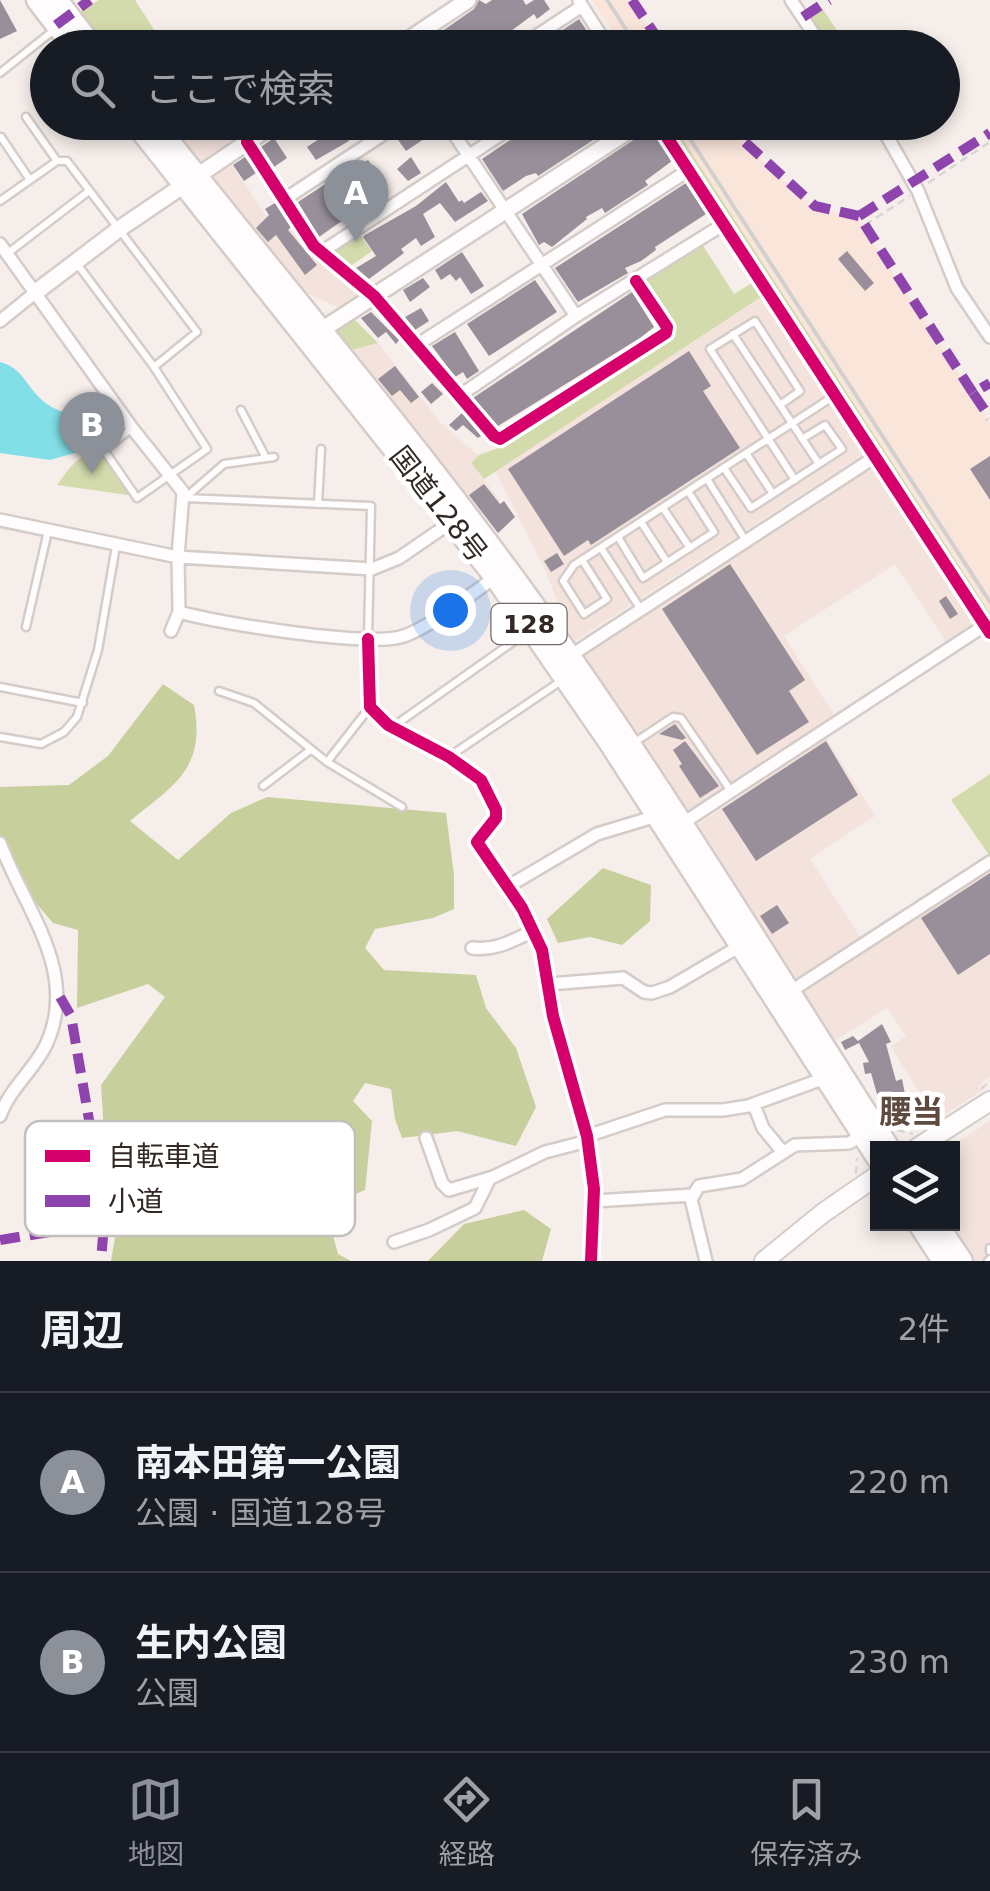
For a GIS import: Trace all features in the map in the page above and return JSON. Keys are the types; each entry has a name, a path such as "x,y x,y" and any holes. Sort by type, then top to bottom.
{"highway":[{"path":"37,0 60,30"},
{"path":"56,0 80,30"},
{"name":"国道128号","path":"151,140 189,180 570,656 630,745 740,946 888,1136"},
{"name":"国道128号","path":"165,140 189,180"},
{"name":"国道128号","path":"314,335 453,521 501,572 532,628 669,820 782,996 825,1078 870,1151"},
{"path":"924,1231 944,1261"},
{"path":"943,1231 962,1261"}],"main road":[{"path":"917,1139 986,1103"},
{"path":"764,1261 870,1181"}],"street":[{"path":"422,30 468,0"},
{"path":"791,0 811,30"},
{"path":"543,30 580,3 597,30"},
{"path":"0,320 118,229 250,140"},
{"path":"285,198 374,140"},
{"path":"458,140 576,316"},
{"path":"320,252 492,140"},
{"path":"314,335 614,140"},
{"path":"506,887 597,834 669,820 731,792 988,626 669,140"},
{"path":"889,140 915,186 958,288 990,337"},
{"path":"247,142 320,252 374,296 494,436 507,437 666,333 636,281"},
{"path":"416,345 689,170"},
{"path":"459,396 576,316 724,224"},
{"path":"4,249 185,498 178,557 179,612 171,631"},
{"path":"570,656 875,457"},
{"path":"0,520 178,557 370,569 399,558 453,521"},
{"path":"179,612 212,622 368,639 396,638 414,631 501,572"},
{"path":"368,639 370,707 393,727 480,780 496,810 496,818 477,842 522,908 550,984 553,1016 587,1138 594,1200 591,1261"},
{"path":"0,843 55,970 60,996 45,1049 16,1086 0,1116"},
{"path":"782,996 990,862"},
{"path":"472,948 502,946 533,931"},
{"path":"550,984 624,978 644,992 652,992 670,987 740,946"},
{"path":"426,1138 442,1183 449,1190 665,1110 722,1110 754,1104 825,1078"},
{"path":"754,1104 762,1128 782,1151"},
{"path":"706,1261 691,1199 699,1186 742,1178 782,1151 807,1142 861,1141"},
{"path":"394,1242 475,1208 490,1178"},
{"path":"594,1200 692,1195"}],"lane":[{"path":"54,30 58,27"},
{"path":"0,73 30,49"},
{"path":"26,116 30,122"},
{"path":"1,137 30,180"},
{"path":"43,140 57,161"},
{"path":"0,201 57,161 67,161 196,332 154,366"},
{"path":"4,249 88,192"},
{"path":"75,262 154,366 207,450 138,498 104,450 132,428"},
{"path":"780,404 800,391 755,321 710,349 795,480"},
{"path":"733,334 818,464"},
{"path":"582,560 607,598 584,614 562,581 574,566 582,560 835,395"},
{"path":"185,498 224,464 270,457 241,410"},
{"path":"724,468 751,508 842,450 825,424 802,439"},
{"path":"318,504 321,449"},
{"path":"746,453 773,494"},
{"path":"706,479 746,540"},
{"path":"618,537 643,578 690,548 714,532 688,492"},
{"path":"185,498 371,506 368,639"},
{"path":"663,508 690,548"},
{"path":"642,522 667,562"},
{"path":"26,627 48,530"},
{"path":"0,738 41,744 64,732 77,717 98,650 116,545"},
{"path":"601,548 640,609"},
{"path":"393,727 532,628"},
{"path":"448,757 566,678"},
{"path":"0,687 83,703"},
{"path":"219,691 254,703 310,750 402,807"},
{"path":"328,762 370,707"},
{"path":"630,745 668,720 681,718 731,792"},
{"path":"262,786 310,750"}],"path":[{"path":"888,1136 917,1139"},
{"path":"854,1171 861,1141"}],"shaded area":[{"path":"592,0 629,0 649,30 612,30"},
{"path":"183,140 237,140 201,163"},
{"path":"683,140 739,140 814,208 857,218 928,326 990,423 990,611"},
{"path":"230,162 279,235 295,227 311,251 360,296 342,309 304,292 210,174"},
{"path":"764,295 863,447 861,456 573,642 544,567 495,471"},
{"path":"378,343 441,423 479,456 472,464 500,501 481,515 351,350"},
{"path":"869,470 879,472 972,614 970,628 947,643 895,564 784,636 834,715 686,812 585,655"},
{"path":"826,738 875,816 810,859 861,938 797,979 697,825"},
{"path":"990,870 990,1076 978,1086 981,1091 937,1120 891,1047 906,1036 887,1008 834,1041 802,992"},
{"path":"990,1121 990,1261 976,1261 957,1231 960,1231 959,1141"}],"green space":[{"path":"99,0 135,0 154,30 95,30 80,12"},
{"path":"822,8 837,30 815,30 807,18"},
{"path":"674,140 683,140 990,613 984,615"},
{"path":"359,233 372,251 348,268 332,251"},
{"path":"702,244 734,294 755,281 764,295 484,479 471,463 479,455 501,447 676,333 645,281"},
{"path":"353,318 378,343 351,350 335,330"},
{"path":"103,451 135,496 57,485 78,460"},
{"path":"163,684 194,705 196,727 191,760 173,785 130,821 178,860 231,813 267,797 446,813 454,909 433,918 375,929 365,948 384,970 476,975 486,1008 516,1048 536,1107 516,1146 457,1131 402,1138 391,1089 365,1083 353,1101 372,1121 365,1190 355,1194 355,1121 103,1121 101,1085 165,997 148,984 77,1008 78,930 53,923 0,861 0,787 69,785 108,756"},
{"path":"990,774 990,854 989,855 951,800"},
{"path":"603,868 651,885 650,921 622,945 590,937 558,943 547,919"},
{"path":"524,1210 551,1229 542,1261 428,1261 464,1224"},
{"path":"115,1236 333,1236 338,1254 351,1261 111,1261"}],"water":[{"path":"770,284 985,614 984,615"},
{"path":"0,362 19,373 48,405 104,423 96,447 50,460 0,453"}],"building":[{"path":"0,0 17,31 0,39"},
{"path":"479,0 486,4 492,0 523,0 526,5 544,0 550,9 537,19 534,14 512,30 444,30 474,9"},
{"path":"579,19 586,30 563,30"},
{"path":"275,140 287,158 274,167 261,147"},
{"path":"318,140 349,141 316,160 307,147"},
{"path":"398,140 422,140 406,151"},
{"path":"510,140 593,140 538,176 526,176 503,191 482,159"},
{"path":"633,140 658,140 672,161 645,181 648,185 605,213 602,208 586,217 552,247 544,242 539,245 522,214"},
{"path":"245,157 256,173 244,181 233,165"},
{"path":"411,157 421,173 408,181 397,169"},
{"path":"368,160 374,170 370,173 384,193 344,215 346,218 319,237 298,202 360,161 363,164"},
{"path":"446,182 459,202 481,192 488,201 455,222 440,203 423,214 435,237 421,246 416,238 401,249 404,253 369,279 356,268 376,256 365,235 416,206"},
{"path":"686,183 706,214 655,247 641,261 625,268 628,273 578,302 555,268"},
{"path":"275,203 291,227 288,230 317,265 305,275 276,235 268,242 256,228 269,215 265,209"},
{"path":"847,251 874,283 865,291 838,259"},
{"path":"462,252 484,286 471,294 460,277 456,281 450,274 441,280 435,270"},
{"path":"423,278 430,287 410,302 403,290"},
{"path":"535,280 557,312 489,356 467,324"},
{"path":"632,292 654,327 640,338 498,426 473,398"},
{"path":"421,308 429,321 415,330 405,317"},
{"path":"371,312 399,340 396,344 386,332 378,338 361,318"},
{"path":"455,332 479,371 467,379 463,372 455,377 432,346"},
{"path":"689,351 711,386 703,391 740,448 591,545 588,540 564,556 508,469"},
{"path":"395,366 419,397 411,403 400,390 392,396 378,379"},
{"path":"432,383 443,394 431,404 421,392"},
{"path":"462,413 481,436 478,438 463,425 456,431 449,425"},
{"path":"990,456 990,500 970,469"},
{"path":"484,484 515,517 498,533 469,495"},
{"path":"557,553 564,564 551,572 544,561"},
{"path":"730,564 805,680 789,691 809,722 757,755 662,609"},
{"path":"946,596 958,614 950,619 939,601"},
{"path":"675,724 686,738 659,734"},
{"path":"685,741 719,786 700,798 673,750"},
{"path":"826,741 858,795 756,861 722,809"},
{"path":"990,873 990,954 958,975 921,918"},
{"path":"777,905 789,923 772,934 760,916"},
{"path":"882,1024 891,1042 886,1044 896,1081 902,1079 905,1094 879,1101 871,1073 865,1074 863,1063 869,1062 859,1043 845,1050 841,1042 853,1036 858,1041"},
{"path":"901,1099 916,1102 912,1123 897,1120"}],"railway":[{"path":"607,0 626,30"},
{"path":"691,140 990,602"}],"marked path":[{"path":"56,25 90,0"},
{"path":"632,0 652,30"},
{"path":"803,17 829,0"},
{"path":"859,216 990,133"},
{"path":"743,140 815,206 859,216 973,393 990,383"},
{"path":"973,393 990,418"},
{"path":"60,997 71,1016 89,1121"},
{"path":"0,1240 25,1236"},
{"path":"101,1261 103,1236"}],"cycle path":[{"path":"669,140 990,633"},
{"path":"247,142 314,246 374,296 500,439 666,333 667,327 636,281"},
{"path":"368,639 370,707 388,725 449,757 481,780 496,810 496,818 477,842 522,908 542,950 553,1016 587,1136 594,1189 591,1261"}],"place":[{"name":"南本田第一公園","path":"356,242"},
{"name":"生内公園","path":"92,474"}],"district":[{"name":"腰当","path":"911,1112"}]}
